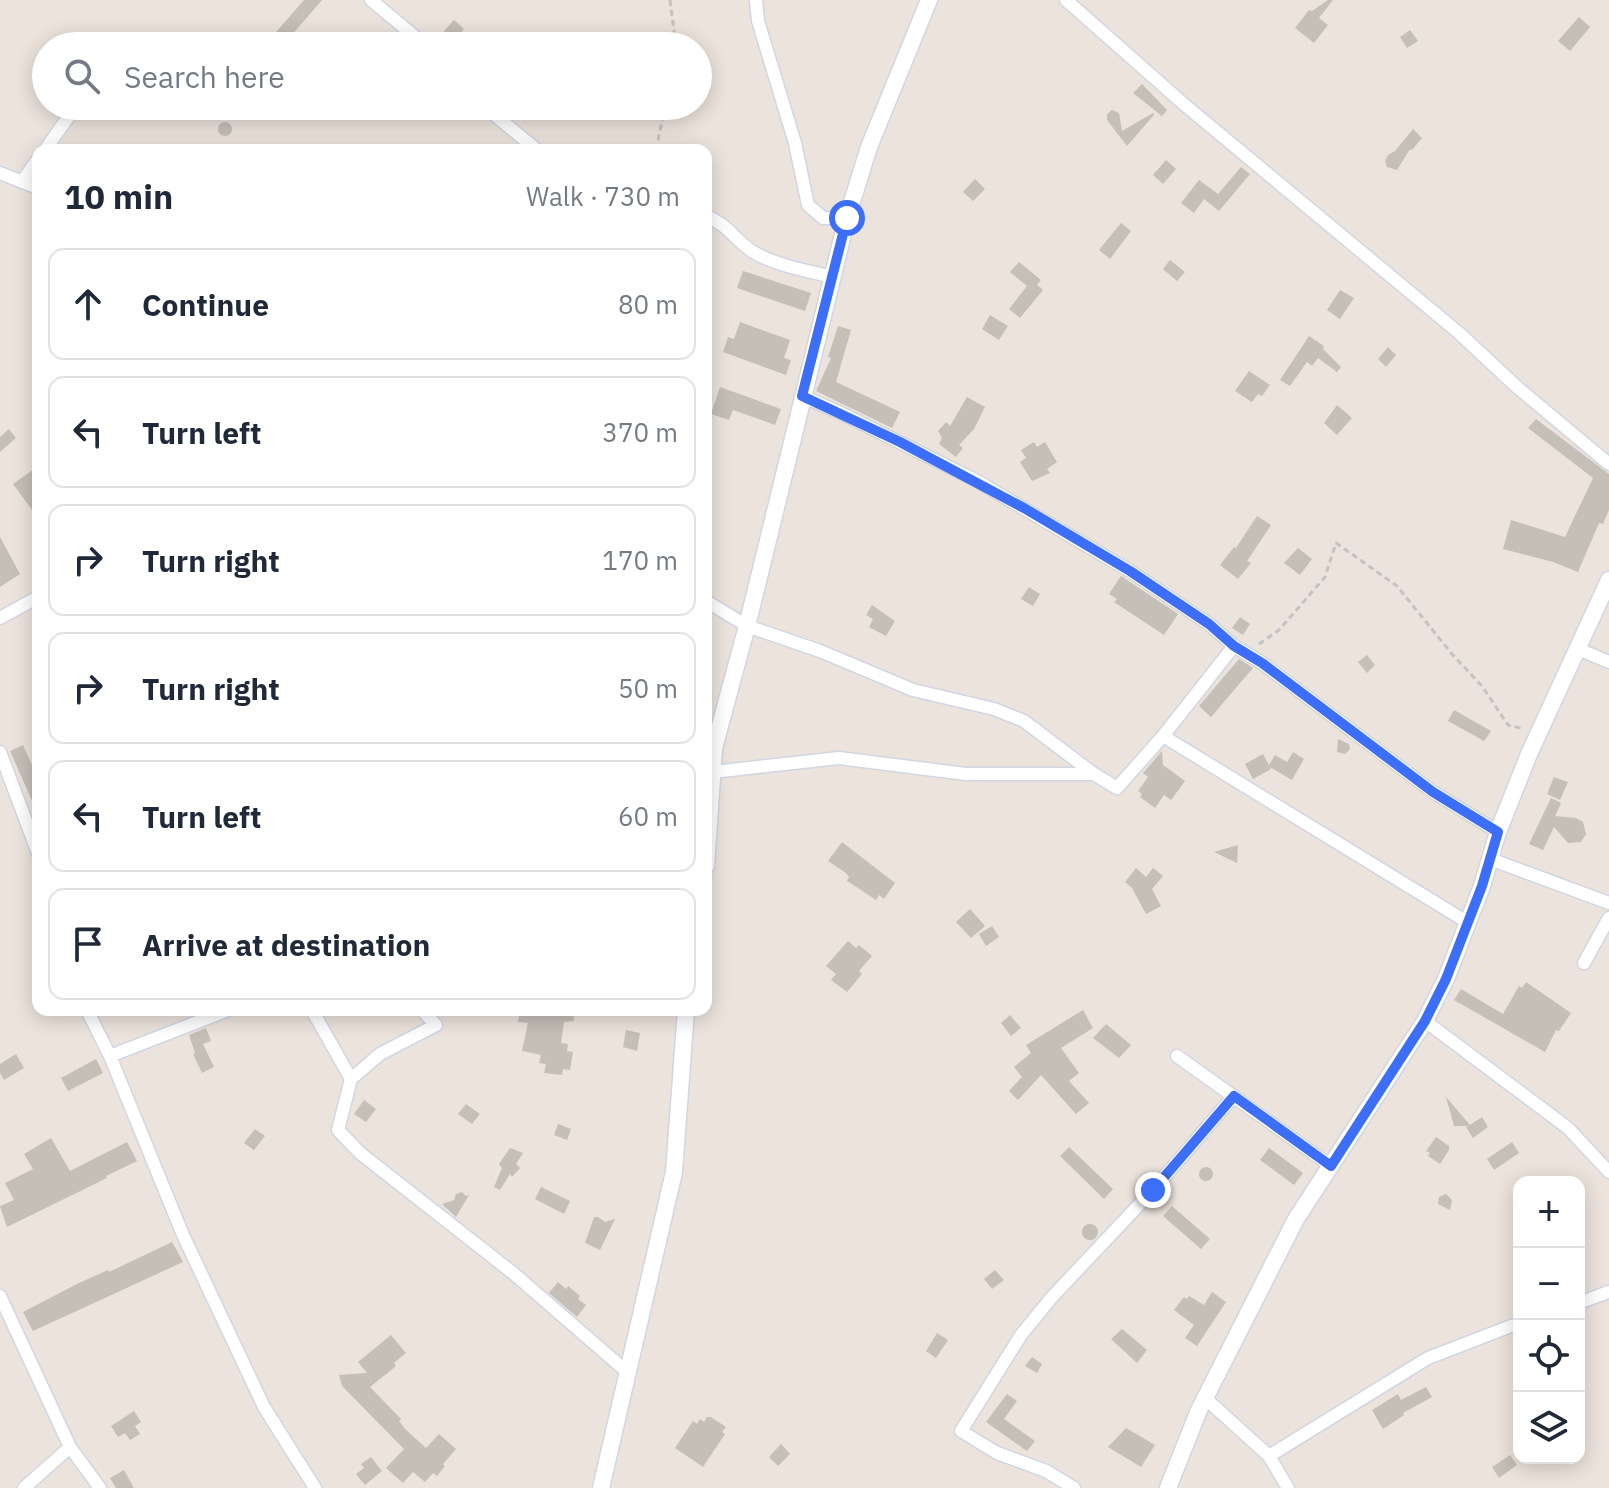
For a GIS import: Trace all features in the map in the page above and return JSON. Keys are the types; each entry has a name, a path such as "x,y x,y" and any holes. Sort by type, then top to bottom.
{"street":[{"path":"371,0 409,32"},
{"path":"756,0 758,21 795,143 808,205 823,218 847,218"},
{"path":"712,785 714,748 847,218 869,147 929,0"},
{"path":"1066,0 1609,464"},
{"path":"49,144 66,120"},
{"path":"501,120 530,144"},
{"path":"22,182 32,168"},
{"path":"0,173 32,186"},
{"path":"712,219 730,229 753,253 833,277"},
{"path":"802,396 989,488 1130,571 1209,624 1234,646 1433,792 1498,832"},
{"path":"1168,1488 1205,1398 1296,1219 1425,1021 1446,979 1498,832 1539,732 1609,580"},
{"path":"0,618 32,600"},
{"path":"712,605 747,626 820,651 913,690 994,709 1024,721 1117,788 1163,736 1234,646"},
{"path":"1578,649 1609,662"},
{"path":"1163,736 1467,922"},
{"path":"0,752 32,837"},
{"path":"713,772 839,758 966,774 1094,774"},
{"path":"1490,859 1609,903"},
{"path":"1584,963 1609,918"},
{"path":"90,1016 110,1056 189,1250 264,1407 315,1488"},
{"path":"110,1056 213,1016"},
{"path":"315,1016 351,1079"},
{"path":"428,1016 436,1025 380,1054 351,1079 338,1130 360,1153 513,1273 626,1371"},
{"path":"601,1488 674,1172 686,1016"},
{"path":"1425,1021 1568,1128 1609,1172"},
{"path":"1177,1056 1331,1166"},
{"path":"1074,1488 1046,1471 997,1453 961,1431 1021,1335 1234,1096"},
{"path":"1585,1301 1608,1292"},
{"path":"0,1296 70,1447 100,1488"},
{"path":"1269,1456 1428,1358 1513,1325"},
{"path":"1205,1398 1269,1456 1288,1488"},
{"path":"24,1488 70,1447"}],"path":[{"path":"670,0 674,32"},
{"path":"657,144 662,120"},
{"path":"1246,653 1279,630 1325,577 1336,543 1397,586 1482,686 1508,725 1539,732"}],"building":[{"path":"304,0 322,0 294,32 276,32"},
{"path":"1333,0 1319,18 1328,25 1314,43 1295,28 1309,10"},
{"path":"1579,17 1590,27 1570,51 1558,41"},
{"path":"454,20 464,29 462,32 444,31"},
{"path":"1410,30 1418,41 1407,48 1400,37"},
{"path":"1142,84 1167,110 1162,116 1133,93"},
{"path":"1112,110 1119,113 1122,131 1154,115 1127,146 1107,120 1107,114"},
{"path":"225,122 232,129 225,136 218,129"},
{"path":"1413,129 1422,138 1410,149 1397,170 1387,167 1385,161 1388,155"},
{"path":"1166,160 1176,169 1163,184 1153,175"},
{"path":"1241,167 1250,174 1219,211 1204,199 1194,213 1181,203 1199,180 1218,194"},
{"path":"975,179 985,189 973,201 963,192"},
{"path":"1121,223 1131,231 1110,259 1099,250"},
{"path":"1170,260 1185,272 1177,281 1163,269"},
{"path":"1019,262 1041,280 1037,285 1043,290 1020,318 1009,309 1027,286 1010,272"},
{"path":"743,271 811,293 805,311 737,288"},
{"path":"1340,290 1354,298 1340,319 1327,310"},
{"path":"990,315 1008,326 999,340 982,329"},
{"path":"740,322 790,340 784,358 791,360 786,375 723,352 728,337 734,339"},
{"path":"838,326 851,330 836,382 900,412 892,428 816,391 831,358 828,357"},
{"path":"1309,336 1324,346 1323,349 1341,367 1337,372 1318,358 1312,366 1307,362 1290,386 1280,380"},
{"path":"1388,347 1396,355 1386,367 1378,359"},
{"path":"1249,371 1270,385 1262,396 1258,394 1252,402 1235,391"},
{"path":"720,387 781,409 775,425 733,410 729,420 712,414"},
{"path":"967,397 985,407 974,429 959,445 963,448 956,457 939,444 942,438 938,431 946,422 950,426"},
{"path":"1337,405 1352,418 1337,435 1324,423"},
{"path":"1536,419 1609,474 1609,510 1603,524 1599,523 1578,572 1503,549 1511,520 1565,537 1593,478 1528,428"},
{"path":"9,429 16,438 0,452 0,437"},
{"path":"1034,442 1037,447 1045,442 1057,462 1047,469 1050,473 1032,481 1020,462 1026,458 1021,450"},
{"path":"32,470 32,510 13,484"},
{"path":"1257,516 1271,525 1247,561 1251,563 1238,579 1220,565 1236,548"},
{"path":"0,537 20,574 0,587"},
{"path":"1298,548 1312,559 1300,575 1284,563"},
{"path":"1121,576 1178,614 1164,635 1114,602 1117,599 1109,594"},
{"path":"1029,587 1040,594 1033,606 1021,599"},
{"path":"872,605 895,621 886,636 869,627 873,619 866,615"},
{"path":"1240,617 1250,624 1243,635 1232,628"},
{"path":"1367,655 1375,665 1367,673 1358,662"},
{"path":"1239,659 1253,668 1211,717 1199,706"},
{"path":"1454,710 1491,731 1484,741 1448,721"},
{"path":"1338,739 1349,744 1350,749 1345,754 1337,752"},
{"path":"23,745 32,765 32,800 10,751"},
{"path":"1162,751 1163,765 1185,781 1171,800 1164,795 1155,808 1140,797 1142,794 1138,791 1148,777 1143,773"},
{"path":"1293,752 1304,759 1292,780 1270,767 1253,779 1245,764 1263,754 1269,765 1275,755 1287,762"},
{"path":"1554,777 1568,782 1560,800 1547,794"},
{"path":"1551,798 1561,803 1555,816 1576,818 1583,822 1586,834 1581,842 1568,843 1554,827 1543,850 1529,844"},
{"path":"842,842 895,883 884,899 879,895 876,900 847,881 849,877 846,873 828,861"},
{"path":"1238,845 1237,863 1214,852"},
{"path":"1136,868 1146,877 1153,868 1163,876 1152,889 1161,906 1146,914 1132,888 1125,882"},
{"path":"970,909 985,926 971,938 956,922"},
{"path":"992,926 999,937 986,946 979,934"},
{"path":"848,941 856,948 859,945 872,956 847,992 831,980 836,974 826,966"},
{"path":"1526,982 1571,1013 1559,1031 1556,1030 1545,1052 1454,1000 1461,989 1503,1014 1519,986 1522,988"},
{"path":"1083,1010 1093,1028 1061,1048 1079,1073 1069,1081 1089,1103 1076,1114 1041,1075 1018,1100 1009,1091 1022,1077 1014,1067 1031,1053 1026,1045"},
{"path":"1010,1015 1021,1028 1011,1036 1001,1023"},
{"path":"519,1016 574,1016 574,1021 564,1022 561,1043 568,1044 567,1051 573,1052 570,1070 563,1069 562,1075 544,1073 546,1064 539,1063 541,1055 522,1051 528,1023 518,1022"},
{"path":"1106,1024 1131,1045 1119,1058 1093,1038"},
{"path":"206,1028 211,1041 203,1044 214,1067 202,1073 189,1035"},
{"path":"626,1030 640,1033 637,1051 623,1047"},
{"path":"16,1054 24,1068 4,1080 0,1064"},
{"path":"96,1059 103,1073 68,1091 61,1078"},
{"path":"1446,1097 1470,1125 1482,1117 1488,1127 1473,1138 1466,1127 1469,1126 1454,1126"},
{"path":"364,1100 376,1109 366,1122 354,1114"},
{"path":"466,1104 480,1114 472,1124 458,1114"},
{"path":"558,1124 571,1129 567,1140 554,1135"},
{"path":"255,1129 265,1136 254,1150 244,1143"},
{"path":"1436,1137 1449,1146 1440,1164 1426,1151"},
{"path":"51,1138 70,1171 127,1142 137,1161 7,1227 0,1206 14,1200 5,1183 33,1169 24,1154"},
{"path":"1512,1142 1519,1153 1494,1170 1487,1159"},
{"path":"1069,1147 1113,1189 1104,1199 1060,1156"},
{"path":"510,1148 523,1153 516,1164 520,1168 512,1177 510,1174 500,1190 494,1187 502,1168 499,1164"},
{"path":"1269,1148 1303,1173 1294,1185 1260,1160"},
{"path":"1206,1167 1213,1174 1206,1181 1199,1174"},
{"path":"541,1187 570,1201 564,1214 535,1199"},
{"path":"462,1192 469,1195 456,1217 442,1204 454,1200 456,1194"},
{"path":"1446,1194 1452,1200 1450,1210 1438,1204 1439,1197"},
{"path":"1172,1206 1210,1239 1201,1249 1163,1216"},
{"path":"594,1217 605,1222 615,1219 600,1250 585,1243"},
{"path":"1087,1224 1093,1224 1098,1232 1096,1238 1087,1240 1082,1235 1082,1229"},
{"path":"172,1242 183,1262 33,1331 23,1312"},
{"path":"995,1270 1004,1280 992,1289 984,1279"},
{"path":"558,1282 566,1289 568,1286 586,1305 577,1317 549,1293"},
{"path":"1212,1292 1226,1302 1197,1346 1185,1338 1194,1325 1174,1310 1184,1297 1187,1299 1189,1296 1204,1305"},
{"path":"1122,1329 1147,1350 1137,1363 1111,1339"},
{"path":"937,1333 948,1340 936,1358 926,1351"},
{"path":"391,1335 406,1353 394,1363 396,1366 370,1387 401,1419 399,1421 405,1429 426,1448 439,1434 456,1449 437,1476 433,1473 425,1482 413,1472 403,1483 386,1468 404,1449 342,1386 339,1375 367,1373 358,1362"},
{"path":"1032,1357 1042,1364 1037,1373 1025,1366"},
{"path":"1426,1387 1432,1397 1403,1413 1383,1429 1372,1410 1398,1394 1401,1400"},
{"path":"1007,1394 1017,1401 1004,1419 1035,1441 1027,1451 986,1422"},
{"path":"134,1411 141,1422 135,1426 140,1434 130,1440 125,1433 118,1437 111,1426"},
{"path":"707,1417 726,1427 722,1432 725,1434 703,1467 675,1448 693,1421 697,1424 700,1419 704,1422"},
{"path":"1126,1428 1155,1445 1141,1467 1108,1447"},
{"path":"781,1444 790,1454 778,1466 769,1457"},
{"path":"1510,1455 1513,1464 1517,1465 1499,1478 1492,1467"},
{"path":"371,1457 382,1471 365,1485 356,1474 364,1468 361,1464"},
{"path":"124,1470 134,1488 116,1488 110,1478"}],"route":[{"path":"847,218 802,396 977,481 1130,571 1209,624 1234,646 1262,663 1433,792 1498,832 1482,886 1446,979 1425,1021 1331,1166 1234,1096 1153,1190"}]}
